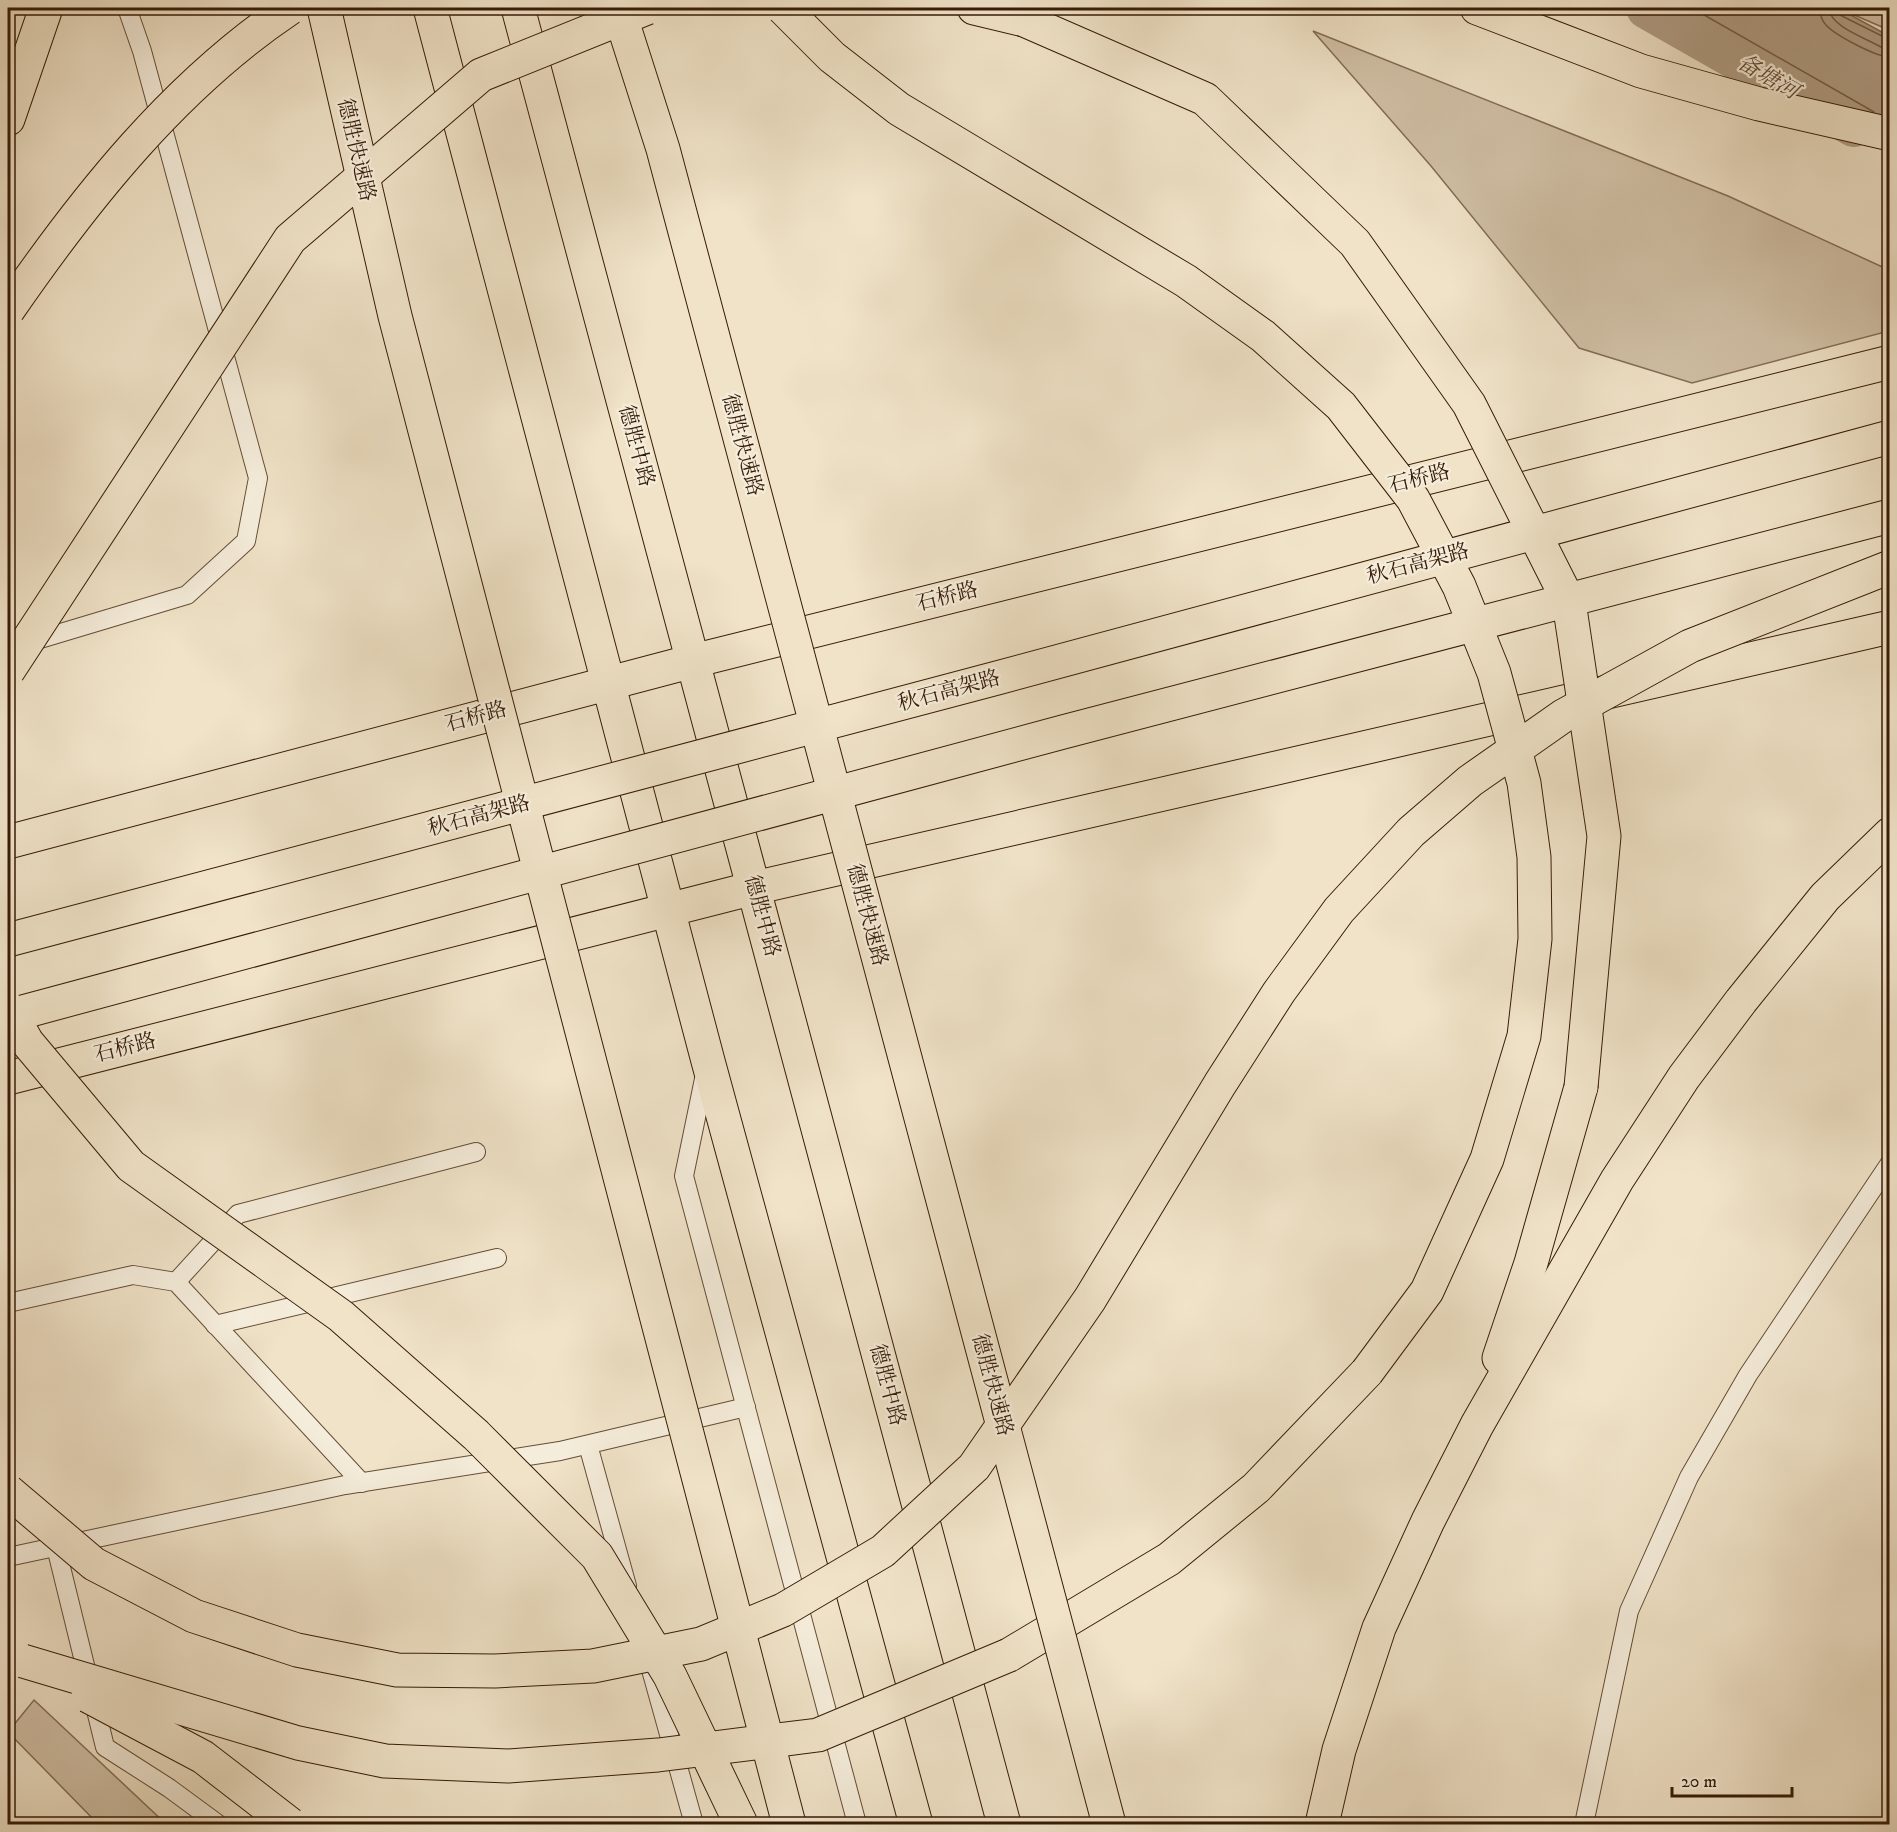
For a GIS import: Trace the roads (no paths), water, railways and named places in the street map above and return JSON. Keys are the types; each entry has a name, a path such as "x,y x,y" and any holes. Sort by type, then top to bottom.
{"main road":[{"path":"8,119 46,8"},
{"path":"8,310 67,226 139,141 201,79 290,8"},
{"name":"德胜快速路","path":"324,8 394,316 789,1824"},
{"path":"430,8 670,910 708,1061 916,1824"},
{"name":"德胜中路","path":"518,8 1005,1824"},
{"name":"德胜快速路","path":"618,8 663,149 1109,1824"},
{"path":"8,671 290,240 481,75 647,8"},
{"path":"15,1657 298,1743 385,1761 508,1766 658,1755 818,1735 1010,1655 1169,1559 1256,1488 1320,1424 1367,1372 1432,1281 1486,1159 1524,1035 1535,939 1534,856 1524,783 1494,673 1459,586 1413,500 1341,406 1263,336 1186,281 899,109 832,57 783,8"},
{"path":"974,8 1024,20 1205,99 1355,243 1469,404 1569,602 1604,836 1581,1087 1531,1263 1477,1425"},
{"path":"1478,8 1641,71 1760,104 1890,134"},
{"name":"石桥路","path":"8,842 608,682 1890,362"},
{"name":"秋石高架路","path":"8,940 996,678 1890,437"},
{"path":"8,1016 1063,732 1890,516"},
{"path":"8,1491 94,1564 194,1617 297,1650 398,1670 495,1671 593,1666 701,1644 783,1610 883,1551 974,1467 1090,1299 1220,1084 1279,992 1339,910 1411,832 1470,781 1563,716 1690,646 1890,567"},
{"name":"石桥路","path":"8,1078 754,888 1890,627"},
{"path":"1323,1824 1339,1750 1379,1628 1428,1521 1477,1425 1617,1180 1683,1077 1826,897 1890,834"},
{"path":"8,1008 27,1042 131,1166 341,1316 476,1434 597,1556 670,1676 741,1824"},
{"path":"15,1657 203,1756 290,1824"}],"lane":[{"path":"8,649 187,595 246,541 258,478 142,51 128,8"},
{"path":"708,1061 684,1176 857,1824"},
{"path":"176,1282 238,1214 476,1152"},
{"path":"1584,1824 1629,1611 1689,1477 1748,1375 1890,1163"},
{"path":"215,1325 497,1258"},
{"path":"8,1303 133,1275 176,1282 362,1483"},
{"path":"8,1557 362,1483 588,1445 746,1407"},
{"path":"588,1445 694,1824"},
{"path":"56,1547 105,1747 170,1788 218,1824"}],"water":[{"path":"1647,8 1838,8 1889,36 1889,147"}],"waterway":[{"name":"备塘河","path":"1647,8 1854,126"}]}
